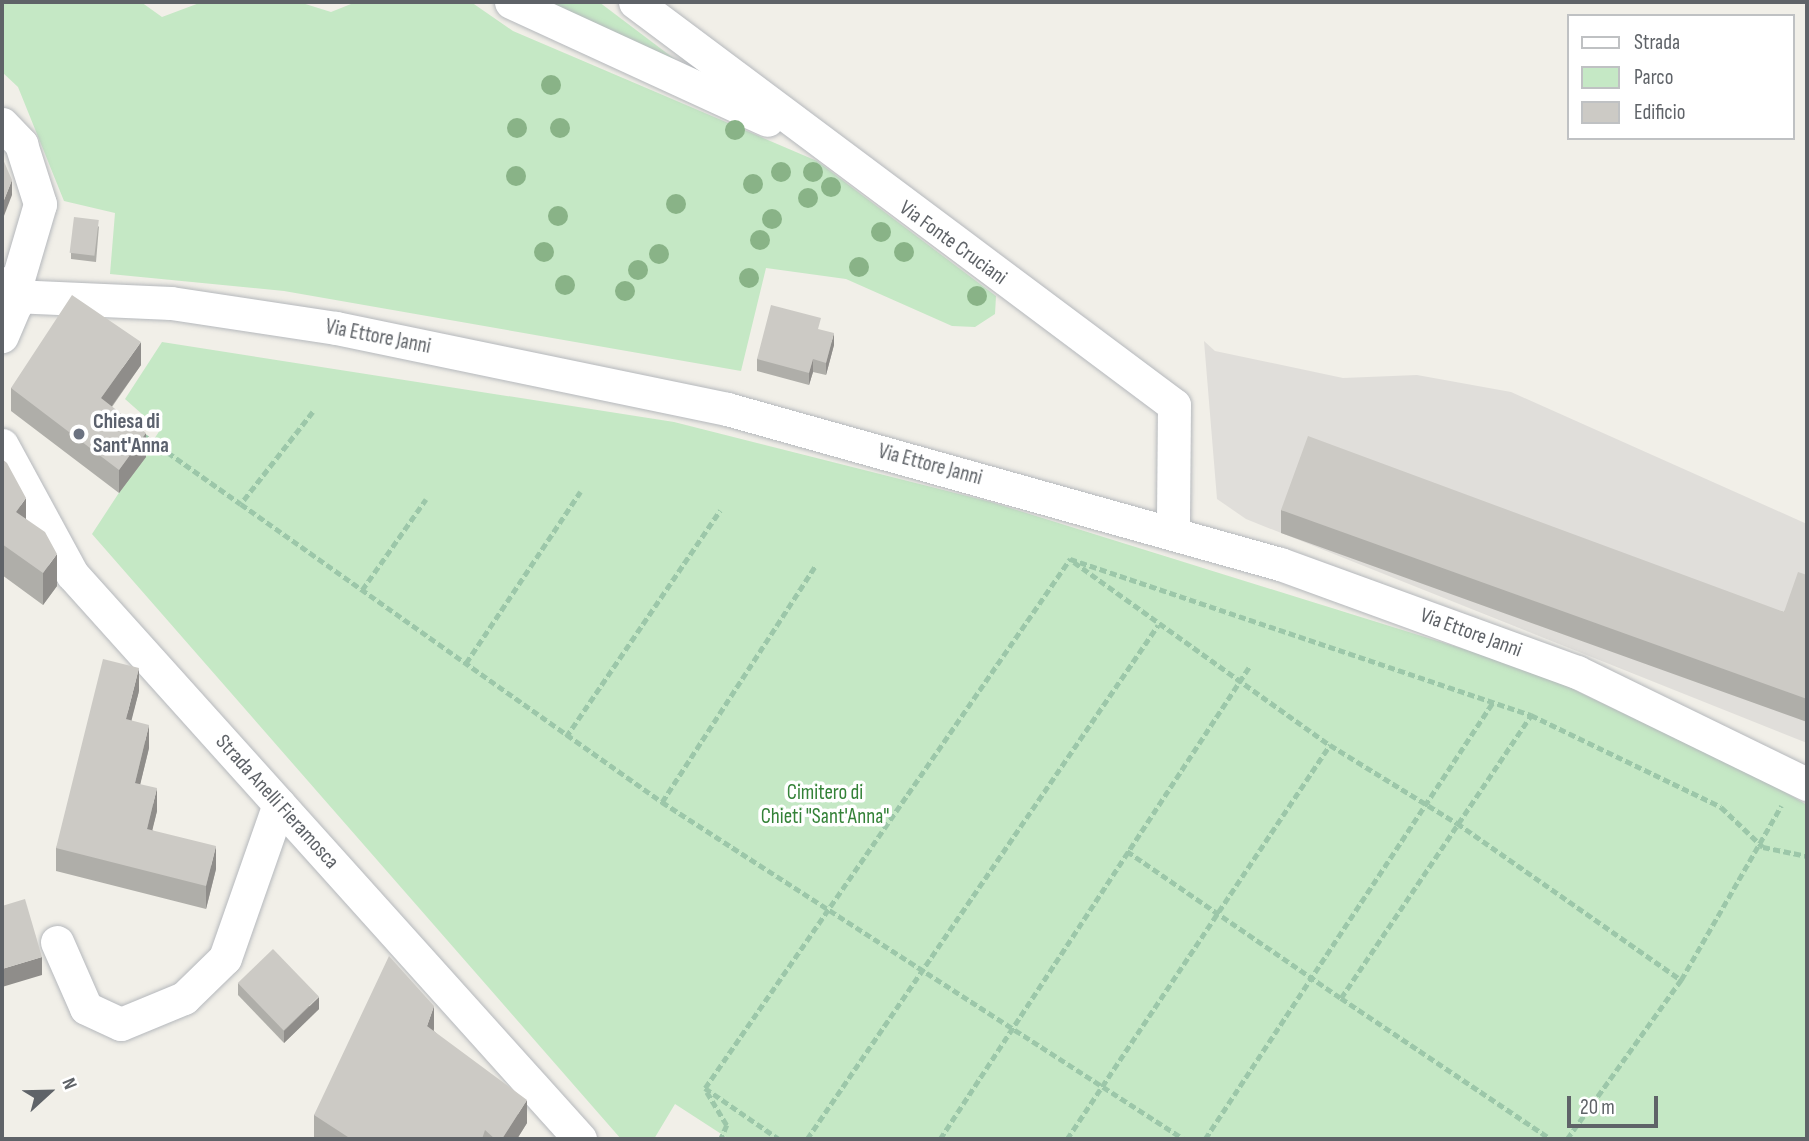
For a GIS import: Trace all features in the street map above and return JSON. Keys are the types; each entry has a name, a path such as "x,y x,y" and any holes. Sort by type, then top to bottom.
{"street":[{"path":"510,2 814,141"},
{"name":"Via Fonte Cruciani","path":"635,2 814,141 1174,405 1173,531"},
{"path":"2,124 21,144 40,204 7,289 14,312 2,335"},
{"name":"Via Ettore Janni","path":"7,289 171,303 336,328 727,409 1173,531 1577,672 1800,781"},
{"name":"Strada Anelli Fieramosca","path":"2,446 72,574 580,1139"},
{"path":"57,942 86,1008 121,1024 184,998 225,958 279,804"}],"path":[{"path":"241,504 313,412"},
{"path":"130,426 466,663 566,737 662,802 1184,1139"},
{"path":"466,663 580,492"},
{"path":"362,590 426,499"},
{"path":"566,737 720,510"},
{"path":"1070,559 1158,625 1241,680 1330,745 1425,808 1457,823 1681,980"},
{"path":"1070,559 1531,715 1721,807 1763,847 1807,856"},
{"path":"705,1088 830,912 1070,559"},
{"path":"662,802 815,566"},
{"path":"807,1139 1158,625"},
{"path":"940,1139 1011,1026 1249,667"},
{"path":"1205,1139 1493,702"},
{"path":"1341,998 1531,715"},
{"path":"1067,1139 1330,745"},
{"path":"1567,1139 1681,980 1763,847 1800,781"},
{"path":"1127,851 1551,1139"},
{"path":"705,1088 727,1125 721,1139"},
{"path":"705,1088 779,1139"}],"shaded area":[{"path":"1204,341 1215,351 1343,378 1417,375 1511,392 1807,524 1807,743 1246,519 1217,499"}],"green space":[{"path":"2,2 141,2 162,17 202,2 299,2 331,12 356,2 471,2 513,31 817,161 996,296 995,314 975,327 952,326 846,279 766,268 741,371 284,291 110,274 115,213 64,201 18,87 2,72"},
{"path":"533,2 599,2 709,85"},
{"name":"Cimitero di Chieti \"Sant'Anna\"","path":"162,342 674,422 991,502 1537,672 1773,785 1807,805 1807,1139 729,1139 675,1104 654,1139 621,1139 92,534 160,430 125,399"}],"building":[{"path":"2,157 12,180 2,205"},
{"path":"74,217 99,220 94,256 70,253"},
{"path":"72,295 141,342 101,398 146,433 119,470 11,388"},
{"path":"771,305 821,318 818,329 834,333 826,363 813,359 809,373 757,359"},
{"path":"1308,436 1784,612 1798,572 1807,575 1807,699 1281,510"},
{"path":"2,459 7,463 26,498 16,512 45,532 57,554 43,573 2,544"},
{"path":"103,659 139,668 126,719 149,725 135,783 157,788 147,829 216,846 206,886 56,848"},
{"path":"25,899 42,957 2,969 2,906"},
{"path":"273,949 319,996 284,1031 238,983"},
{"path":"389,956 434,1006 427,1026 527,1100 502,1139 495,1139 485,1130 482,1139 351,1139 314,1115"}],"place":[{"name":"Chiesa di Sant'Anna","path":"79,434"}]}
